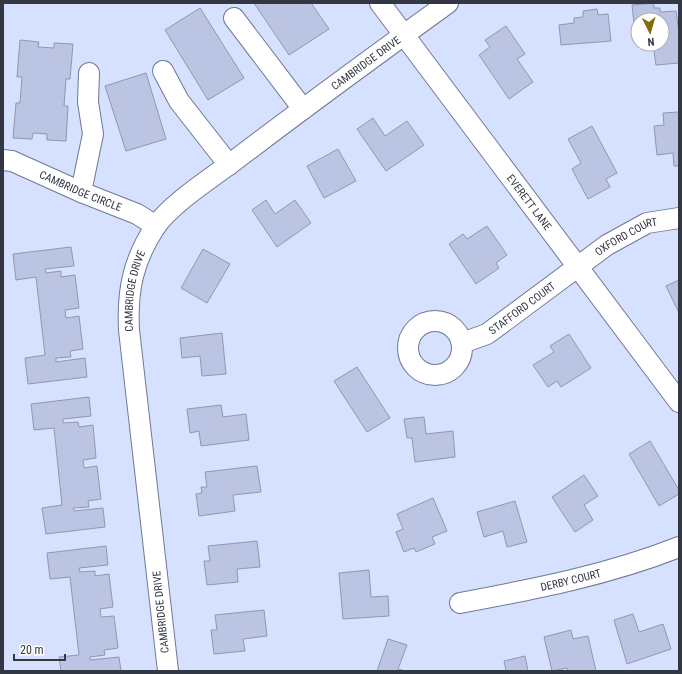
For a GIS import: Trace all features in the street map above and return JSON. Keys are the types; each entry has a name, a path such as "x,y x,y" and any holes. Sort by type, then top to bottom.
{"street":[{"name":"EVERETT LANE","path":"380,3 679,402"},
{"name":"CAMBRIDGE DRIVE","path":"168,671 128,303 132,276 139,256 156,226 178,204 303,109 448,3"},
{"path":"234,18 303,109"},
{"path":"163,71 179,101 228,165"},
{"path":"81,192 93,134 88,102 89,73"},
{"name":"CAMBRIDGE CIRCLE","path":"3,160 12,161 81,192 137,214 156,226"},
{"name":"OXFORD COURT","path":"578,267 607,245 646,223 679,218"},
{"name":"STAFFORD COURT","path":"462,343 487,334 578,267"},
{"name":"DERBY COURT","path":"460,603 557,585 627,566 679,548"}],"building":[{"path":"254,3 311,3 329,29 289,55"},
{"path":"654,3 654,8 660,8 660,12 633,12 632,5"},
{"path":"200,8 244,78 208,100 165,30"},
{"path":"597,9 598,15 608,14 611,41 561,45 559,25 574,23 574,18 583,17 583,11"},
{"path":"676,11 679,32 679,63 656,65 654,52 670,52 670,12 660,12"},
{"path":"506,26 525,54 517,59 533,82 509,99 479,55 490,47 485,40"},
{"path":"20,40 39,42 38,47 54,48 54,43 73,44 70,79 66,79 64,106 68,106 66,141 47,140 47,134 33,133 32,139 13,138 16,103 20,103 22,77 17,77"},
{"path":"146,73 166,139 126,151 105,86"},
{"path":"679,112 679,166 674,166 673,153 657,155 654,126 664,125 663,113"},
{"path":"373,118 385,136 407,121 424,145 386,171 357,129"},
{"path":"592,126 617,173 606,179 610,187 588,199 572,169 581,163 568,139"},
{"path":"338,149 356,181 324,198 307,166"},
{"path":"266,200 275,214 295,200 311,223 277,247 252,210"},
{"path":"487,226 507,255 496,263 499,268 476,284 449,244 463,234 467,239"},
{"path":"71,247 74,266 45,269 46,273 61,271 61,277 75,275 79,308 65,310 66,318 79,316 83,349 70,351 71,357 56,358 56,362 85,358 87,377 28,384 25,358 45,355 36,277 16,280 13,254"},
{"path":"203,249 230,264 207,303 181,288"},
{"path":"679,280 679,313 666,286"},
{"path":"222,333 226,374 202,376 200,356 182,358 180,338"},
{"path":"569,334 591,368 561,387 557,381 548,387 533,365 554,352 550,346"},
{"path":"357,367 390,418 367,432 334,381"},
{"path":"89,397 91,416 63,419 63,423 78,422 79,427 93,425 96,458 83,460 84,468 97,466 101,499 88,501 89,507 73,508 74,511 103,508 105,527 46,534 42,508 62,505 54,428 34,430 31,404"},
{"path":"221,405 223,417 246,414 249,440 201,446 199,431 190,433 187,409"},
{"path":"424,417 426,434 453,431 455,457 415,462 412,438 407,438 404,419"},
{"path":"650,441 679,490 679,494 659,506 629,454"},
{"path":"257,466 261,492 233,495 235,511 199,516 196,494 202,493 201,487 207,487 205,472"},
{"path":"584,475 598,496 584,505 593,520 575,532 552,497"},
{"path":"433,498 447,531 432,537 435,544 416,552 414,548 404,552 396,532 403,529 397,514"},
{"path":"515,501 527,542 507,547 503,531 484,537 477,512"},
{"path":"257,541 260,567 237,569 238,582 207,585 204,561 210,561 208,546"},
{"path":"106,546 108,565 79,568 80,572 95,571 95,576 109,574 113,607 100,609 101,617 114,616 118,648 104,650 105,655 90,657 90,660 119,657 121,671 61,671 59,657 79,655 70,577 50,579 47,553"},
{"path":"369,570 371,597 388,596 389,616 343,619 339,573"},
{"path":"264,610 267,636 243,639 245,651 214,654 211,630 217,630 215,615"},
{"path":"633,614 639,632 663,624 671,649 627,664 614,620"},
{"path":"571,630 573,639 588,636 596,671 568,671 567,668 552,671 544,637"},
{"path":"388,639 407,645 398,669 405,671 377,671"},
{"path":"525,656 528,671 506,671 504,661"}]}
